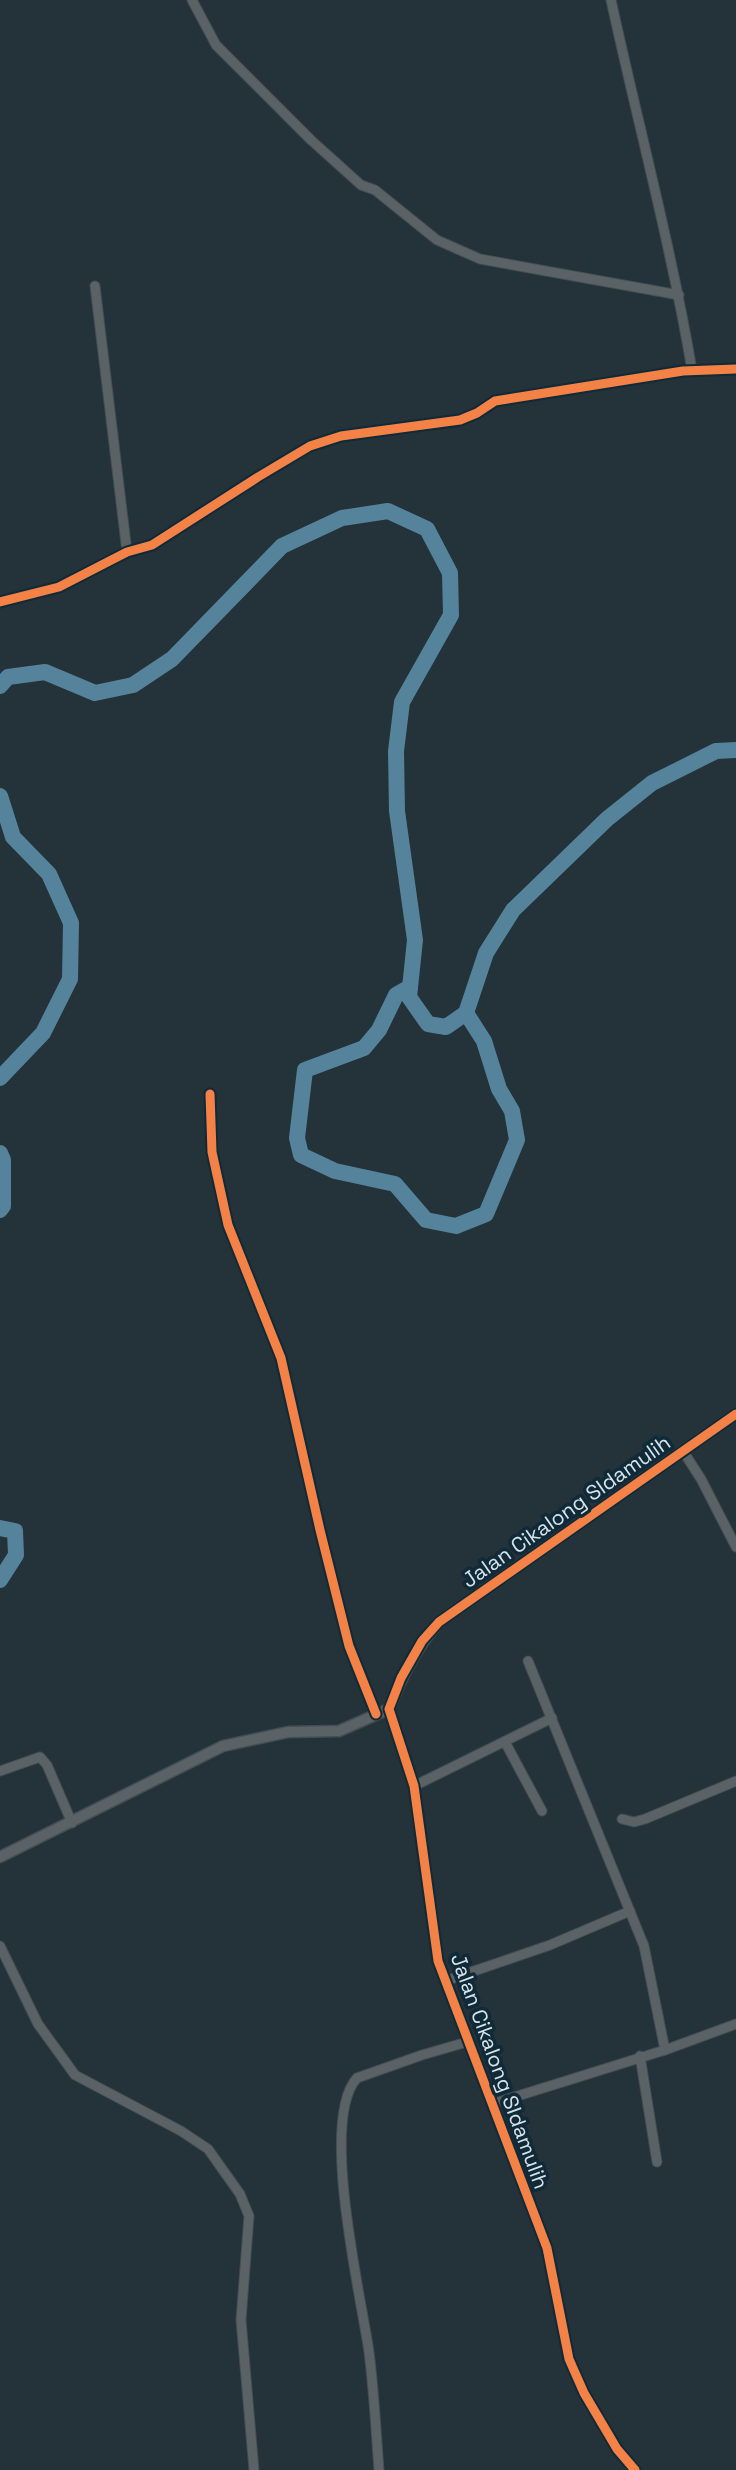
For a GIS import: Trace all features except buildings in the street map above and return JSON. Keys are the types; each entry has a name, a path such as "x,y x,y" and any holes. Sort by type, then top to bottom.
{"street":[{"path":"192,0 216,44 311,140 361,185 375,190 437,240 480,259 679,295"},
{"path":"611,0 679,295 692,370"},
{"path":"94,286 127,552"},
{"path":"0,602 59,587 127,552 152,545 258,477 323,441 379,430 460,421 495,401 692,370 736,369"},
{"path":"210,1094 212,1152 228,1226 281,1358 349,1646 376,1714"},
{"name":"Jalan Cikalong SIdamulih","path":"635,2470 617,2449 584,2393 569,2359 547,2248 438,1961 414,1786 389,1709 401,1678 422,1641 439,1622 736,1414"},
{"path":"683,1451 701,1479 736,1547"},
{"path":"528,1661 649,1961 665,2050"},
{"path":"0,1857 223,1746 288,1732 340,1731 389,1709"},
{"path":"414,1786 552,1718"},
{"path":"505,1742 542,1811"},
{"path":"0,1771 33,1757 44,1759 72,1823"},
{"path":"622,1819 634,1822 645,1819 736,1781"},
{"path":"445,1981 550,1945 631,1911"},
{"path":"0,1946 38,2024 75,2075 181,2131 208,2149 240,2194 250,2216 241,2320 254,2470"},
{"path":"492,2104 665,2050 736,2024"},
{"path":"379,2470 368,2351 348,2229 341,2141 344,2113 350,2085 357,2078 467,2042"},
{"path":"640,2056 657,2162"}],"waterway":[{"path":"0,686 8,677 45,672 95,693 133,685 172,659 282,546 342,518 388,511 427,529 450,573 451,615 402,702 396,751 397,811 415,940 409,997 428,1024 446,1027 466,1013 486,953 513,910 607,819 652,783 716,751 736,750"},
{"path":"0,796 13,837 49,874 71,923 70,979 43,1033 0,1078"},
{"path":"410,987 396,995 379,1030 364,1048 305,1070 297,1138 301,1155 335,1171 395,1184 426,1220 456,1226 486,1214 517,1140 512,1111 499,1089 484,1041 466,1013"},
{"path":"0,1153 3,1160 3,1206 0,1210"},
{"path":"0,1528 15,1531 16,1555 0,1580"}],"cycle path":[{"path":"0,602 59,587 127,552 152,545 310,446 341,436 460,420 495,401 683,371 736,369"},
{"path":"210,1094 212,1152 228,1225 281,1358 349,1646 376,1714"},
{"path":"635,2470 617,2449 584,2393 569,2359 547,2248 438,1961 414,1786 389,1709 401,1678 422,1641 439,1622 736,1414"}]}
